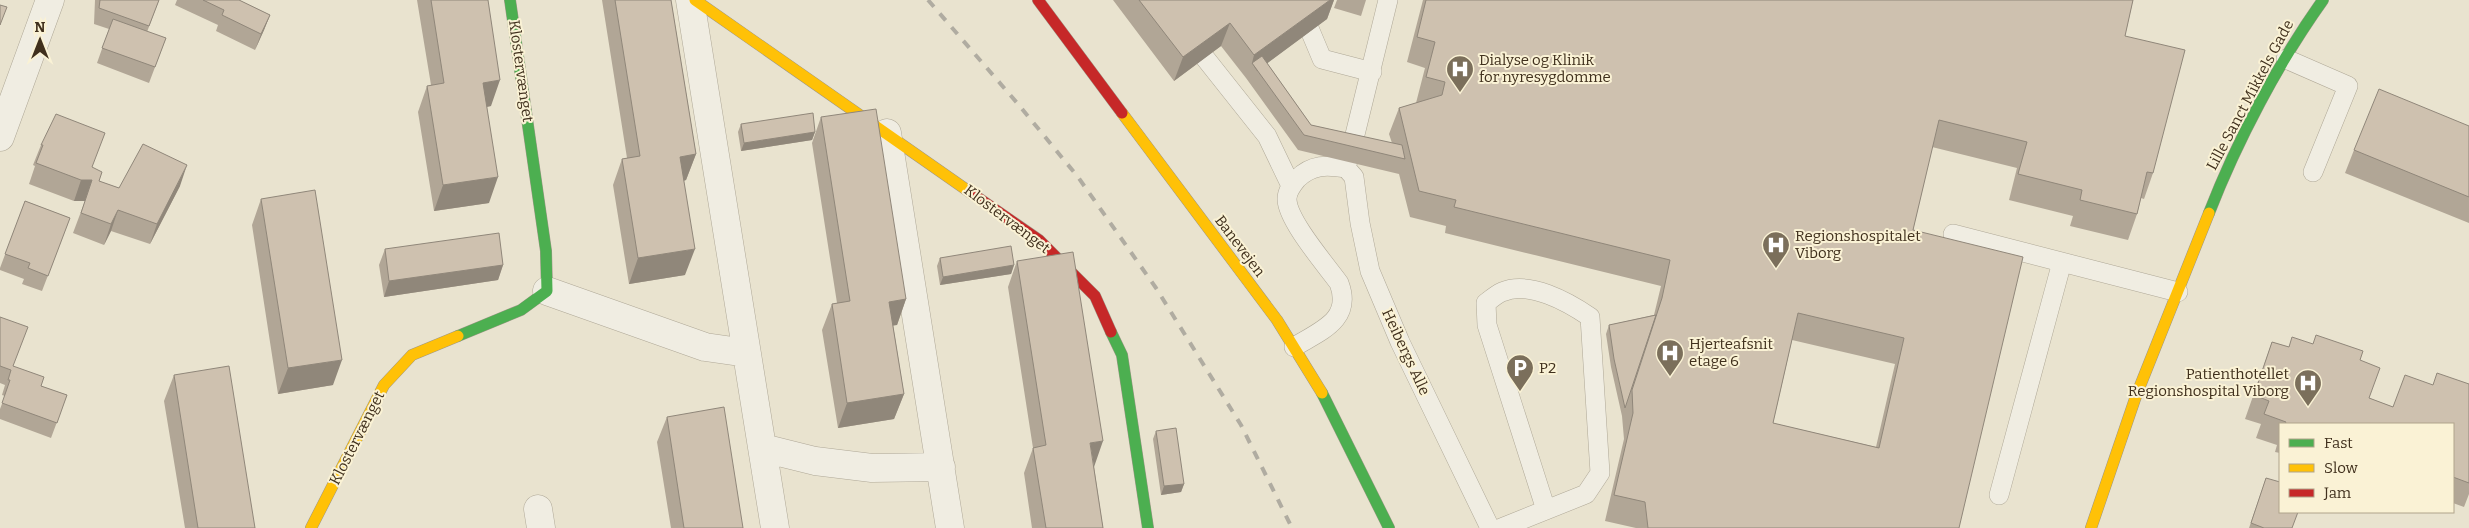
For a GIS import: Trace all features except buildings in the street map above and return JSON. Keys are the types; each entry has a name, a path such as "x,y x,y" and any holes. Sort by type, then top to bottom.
{"street":[{"path":"0,137 50,0"},
{"name":"Klostervænget","path":"311,528 384,385 412,355 522,310 547,291 546,251 510,0"},
{"path":"690,0 776,528"},
{"name":"Klostervænget","path":"694,0 1039,240 1095,296 1122,355 1148,528"},
{"name":"Banevejen","path":"1038,0 1277,320 1346,436 1389,528"},
{"name":"Lille Sanct Mikkels Gade","path":"2091,528 2136,396 2230,159 2306,24 2323,0"},
{"path":"887,134 950,528"},
{"path":"547,291 705,346 747,353"},
{"path":"762,448 815,461 872,468 941,467"}],"lane":[{"path":"1286,0 1309,28 1322,59 1372,72"},
{"path":"1294,347 1336,320 1341,309 1343,294 1339,283 1290,215 1287,198 1291,186 1314,167 1328,165 1346,168 1372,72 1388,0"},
{"path":"1182,30 1267,136 1291,186"},
{"path":"1194,44 1210,32"},
{"path":"2286,59 2348,86 2313,172"},
{"name":"Heibergs Alle","path":"1346,168 1354,177 1360,223 1370,271 1400,342 1490,528"},
{"path":"1953,234 2178,292"},
{"path":"1999,495 2062,262"},
{"path":"1501,528 1546,510 1586,494 1600,473 1590,317 1570,303 1530,289 1504,291 1486,303 1487,325 1546,510"}],"railway":[{"path":"928,0 1078,177 1156,288 1241,425 1292,528"}],"traffic: fast":[{"path":"458,336 521,310 547,291 546,251 510,0"},
{"path":"2209,213 2232,158 2260,103 2290,50 2323,0"},
{"path":"1111,332 1122,355 1148,528"},
{"path":"1322,393 1389,528"}],"traffic: slow":[{"path":"695,0 974,195"},
{"path":"1122,113 1277,320 1322,393"},
{"path":"2091,528 2136,396 2209,213"},
{"path":"311,528 384,385 412,355 458,336"}],"traffic: jam":[{"path":"1038,0 1122,113"},
{"path":"974,195 1039,240 1095,296 1111,332"}],"place":[{"name":"Dialyse og Klinik for nyresygdomme","path":"1460,93"},
{"name":"Regionshospitalet Viborg","path":"1776,269"},
{"name":"Hjerteafsnit etage 6","path":"1670,377"},
{"name":"P2","path":"1520,392"},
{"name":"Patienthotellet Regionshospital Viborg","path":"2308,407"}]}
